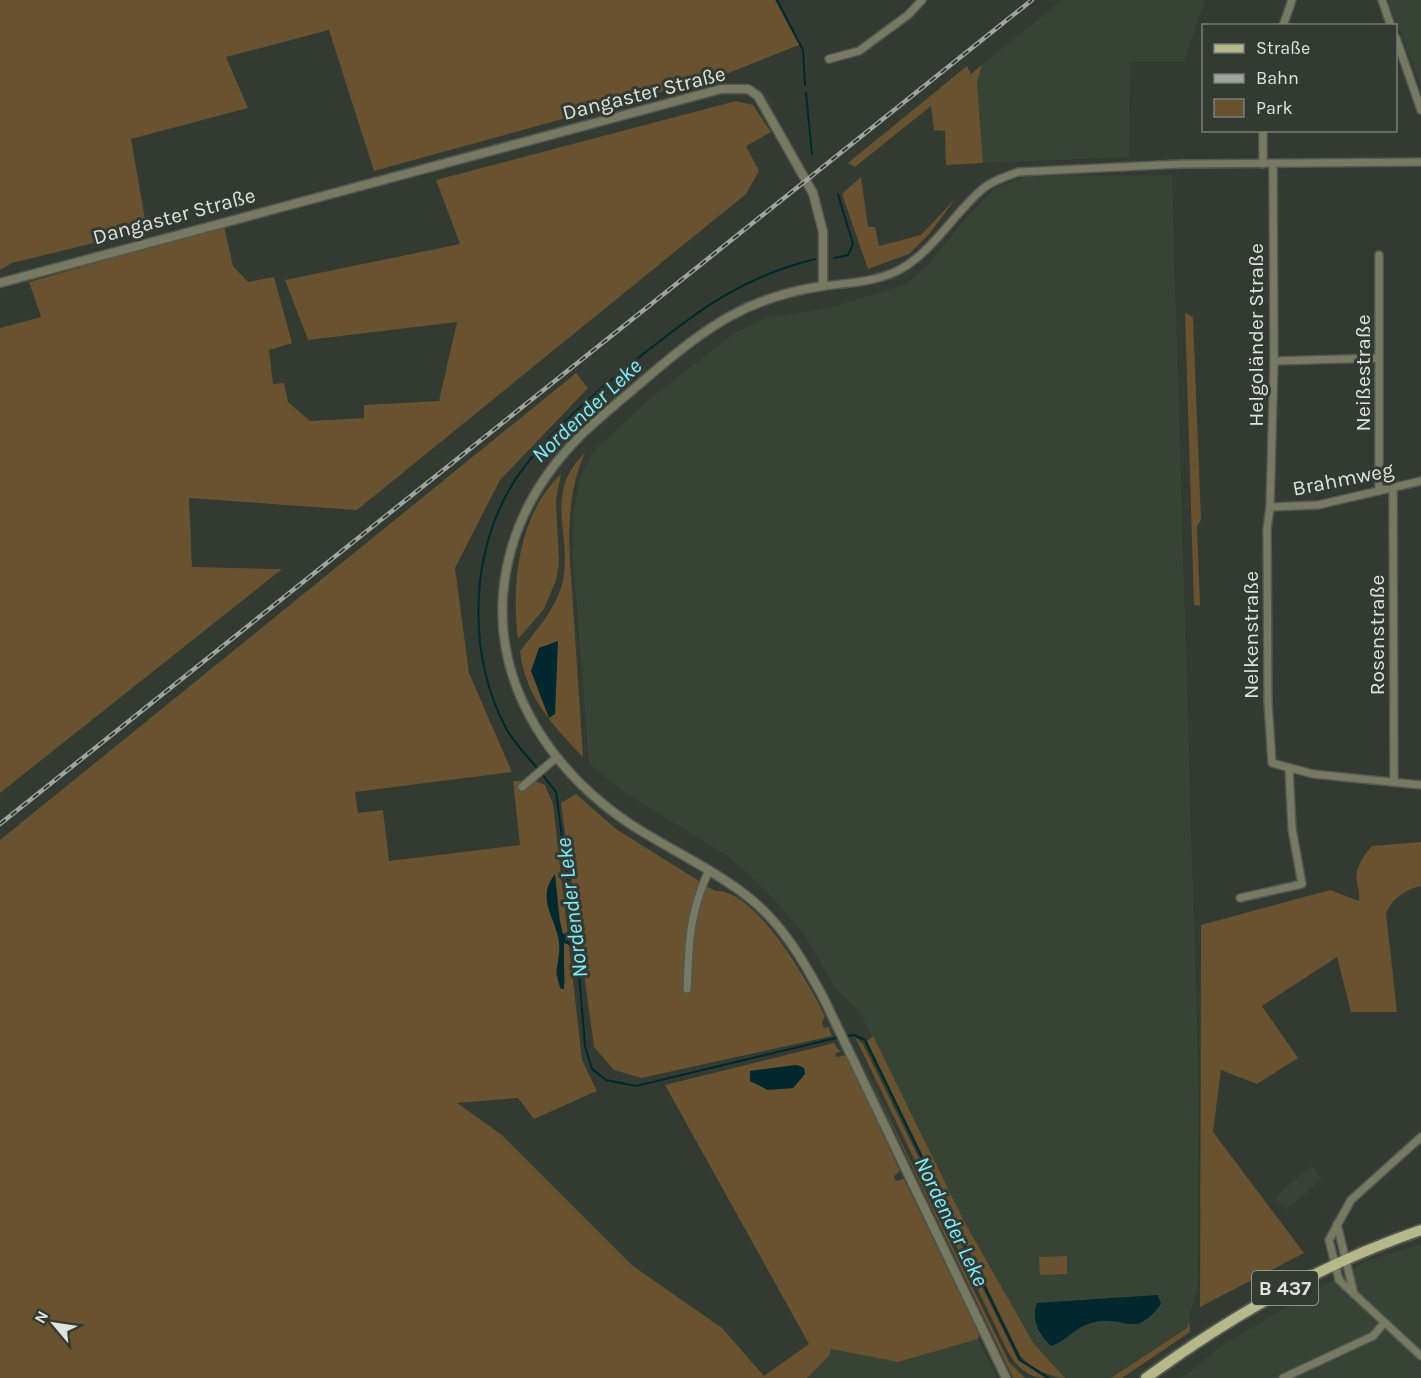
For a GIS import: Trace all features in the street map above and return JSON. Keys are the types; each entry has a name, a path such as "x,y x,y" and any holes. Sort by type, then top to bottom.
{"main road":[{"name":"B 437","path":"1146,1378 1228,1322 1339,1260 1421,1230"}],"street":[{"path":"829,59 859,51 908,15 922,0"},
{"path":"1284,24 1292,0"},
{"path":"1382,0 1390,24"},
{"path":"1397,44 1421,110"},
{"name":"Dangaster Straße","path":"0,283 501,147 736,87 748,89 764,104 813,193 824,247 823,286"},
{"path":"1263,132 1263,164"},
{"path":"1006,1378 837,1026 810,973 782,933 748,897 709,870 611,810 557,757 525,710 509,666 502,629 505,575 510,549 530,500 561,455 698,335 739,310 789,291 871,280 902,268 925,249 978,192 994,181 1018,172 1181,164 1421,162"},
{"name":"Helgoländer Straße","path":"1270,507 1274,361 1273,164"},
{"name":"Neißestraße","path":"1379,255 1379,491"},
{"path":"1274,361 1379,358"},
{"name":"Brahmweg","path":"1270,507 1318,505 1421,481"},
{"name":"Rosenstraße","path":"1393,487 1394,782"},
{"name":"Nelkenstraße","path":"1270,507 1267,529 1268,703 1272,762 1289,769"},
{"path":"522,787 557,757"},
{"path":"1240,898 1302,884 1292,829 1289,769 1313,774 1421,785"},
{"path":"687,989 690,924 697,897 709,870"},
{"path":"1354,1294 1329,1239 1343,1212 1362,1188 1421,1137"},
{"path":"1337,1224 1339,1281 1421,1356"},
{"path":"1283,1378 1373,1336 1384,1323"}],"shaded area":[{"path":"1062,0 1205,0 1184,62 1130,62 1129,157 983,163 977,83 982,65"},
{"path":"1388,0 1421,0 1421,86"},
{"path":"1172,175 1199,1096 1198,1284 1187,1328 1111,1378 1065,1378 1034,1344 965,1223 861,1014 834,986 804,934 768,893 732,859 621,790 589,763 573,559 574,510 580,478 592,453 645,403 734,333 768,317 830,308 907,284 928,265 965,219 995,188 1027,176"},
{"path":"1311,1166 1322,1179 1286,1210 1275,1197"},
{"path":"1421,1244 1421,1378 1183,1378 1222,1345 1366,1261"},
{"path":"978,1339 997,1378 807,1378 829,1356 831,1349 898,1362"}],"green space":[{"path":"0,0 775,0 799,45 726,74 374,171 329,30 226,57 248,108 131,139 147,230 12,263 0,270"},
{"path":"982,65 977,83 983,163 946,165 945,131 934,130 931,106 855,167 848,163 967,66 971,74"},
{"path":"736,101 753,105 771,132 746,146 759,171 746,194 357,510 189,498 192,567 282,569 0,793 0,328 41,317 29,282 224,226 233,266 248,282 274,277 292,343 269,350 273,384 284,383 288,402 310,421 364,418 364,405 439,401 457,322 308,340 285,280 460,244 436,180"},
{"path":"861,177 868,227 875,227 879,246 921,235 956,198 929,234 909,254 868,269 842,194"},
{"path":"1185,313 1193,317 1201,520 1197,526 1200,606 1194,605"},
{"path":"576,373 588,388 500,480 455,568 469,673 512,772 355,792 358,813 383,810 389,861 520,845 513,781 535,781 545,785 553,804 582,1060 597,1091 534,1119 518,1098 457,1103 502,1135 633,1266 722,1328 764,1376 809,1344 665,1085 834,1043 838,1050 842,1050 835,1054 836,1057 846,1055 900,1171 894,1176 896,1181 904,1179 979,1334 978,1339 898,1362 831,1349 829,1356 807,1378 0,1378 0,840","holes":["555,875 562,943 565,984 556,975 560,947 547,893 549,884","797,1065 803,1068 804,1074 793,1088 750,1071"]},
{"path":"585,453 573,493 569,535 583,757 551,722 534,696 523,667 520,651 546,618 560,590 565,563 562,498 565,483 572,468"},
{"path":"561,474 556,500 559,564 556,580 544,609 518,639 516,596 521,551 535,509"},
{"path":"576,794 616,829 715,891 731,894 747,904 779,940 794,962 825,1016 822,1023 824,1028 831,1027 829,1029 832,1036 641,1078 614,1070 594,1047 561,803"},
{"path":"1421,842 1421,886 1400,895 1386,913 1397,1012 1351,1012 1337,957 1262,1006 1298,1058 1257,1084 1221,1070 1213,1132 1304,1253 1200,1307 1201,925 1330,890 1359,901 1356,877 1358,867 1372,846"},
{"path":"873,1036 965,1223 1034,1344 1065,1378 1040,1371 1020,1355 867,1041"},
{"path":"855,1037 863,1044 1018,1360 1045,1378 1033,1376 1023,1370 1008,1352"},
{"path":"855,1048 1009,1362 1025,1378 1013,1378"},
{"path":"1067,1256 1067,1274 1040,1275 1039,1257"},
{"path":"1189,1320 1190,1332 1122,1378 1111,1378 1187,1328"}],"water":[{"path":"558,641 555,714 549,718 531,671 539,648"},
{"path":"555,874 559,918 563,934 575,929 577,948 564,943 564,989 561,989 557,971 559,942 547,901 549,883"},
{"path":"797,1065 804,1068 805,1074 793,1088 768,1090 750,1081 750,1071"},
{"path":"1158,1295 1161,1304 1143,1322 1136,1324 1113,1321 1091,1323 1051,1346 1040,1332 1035,1316 1037,1303"}],"waterway":[{"name":"Nordender Leke","path":"777,0 803,50 805,85"},
{"name":"Nordender Leke","path":"806,93 812,154"},
{"name":"Nordender Leke","path":"834,258 848,255 853,244 838,194"},
{"name":"Nordender Leke","path":"538,769 507,730 494,702 485,672 480,641 478,610 486,548 509,490 535,453 570,417 683,323 743,286 788,267 815,259"},
{"name":"Nordender Leke","path":"542,774 556,792 577,948 585,1046 592,1069 606,1080 636,1086 840,1037"},
{"name":"Nordender Leke","path":"846,1036 854,1035 865,1040 1020,1360 1049,1378"}],"railway":[{"path":"0,824 1032,0"}]}
